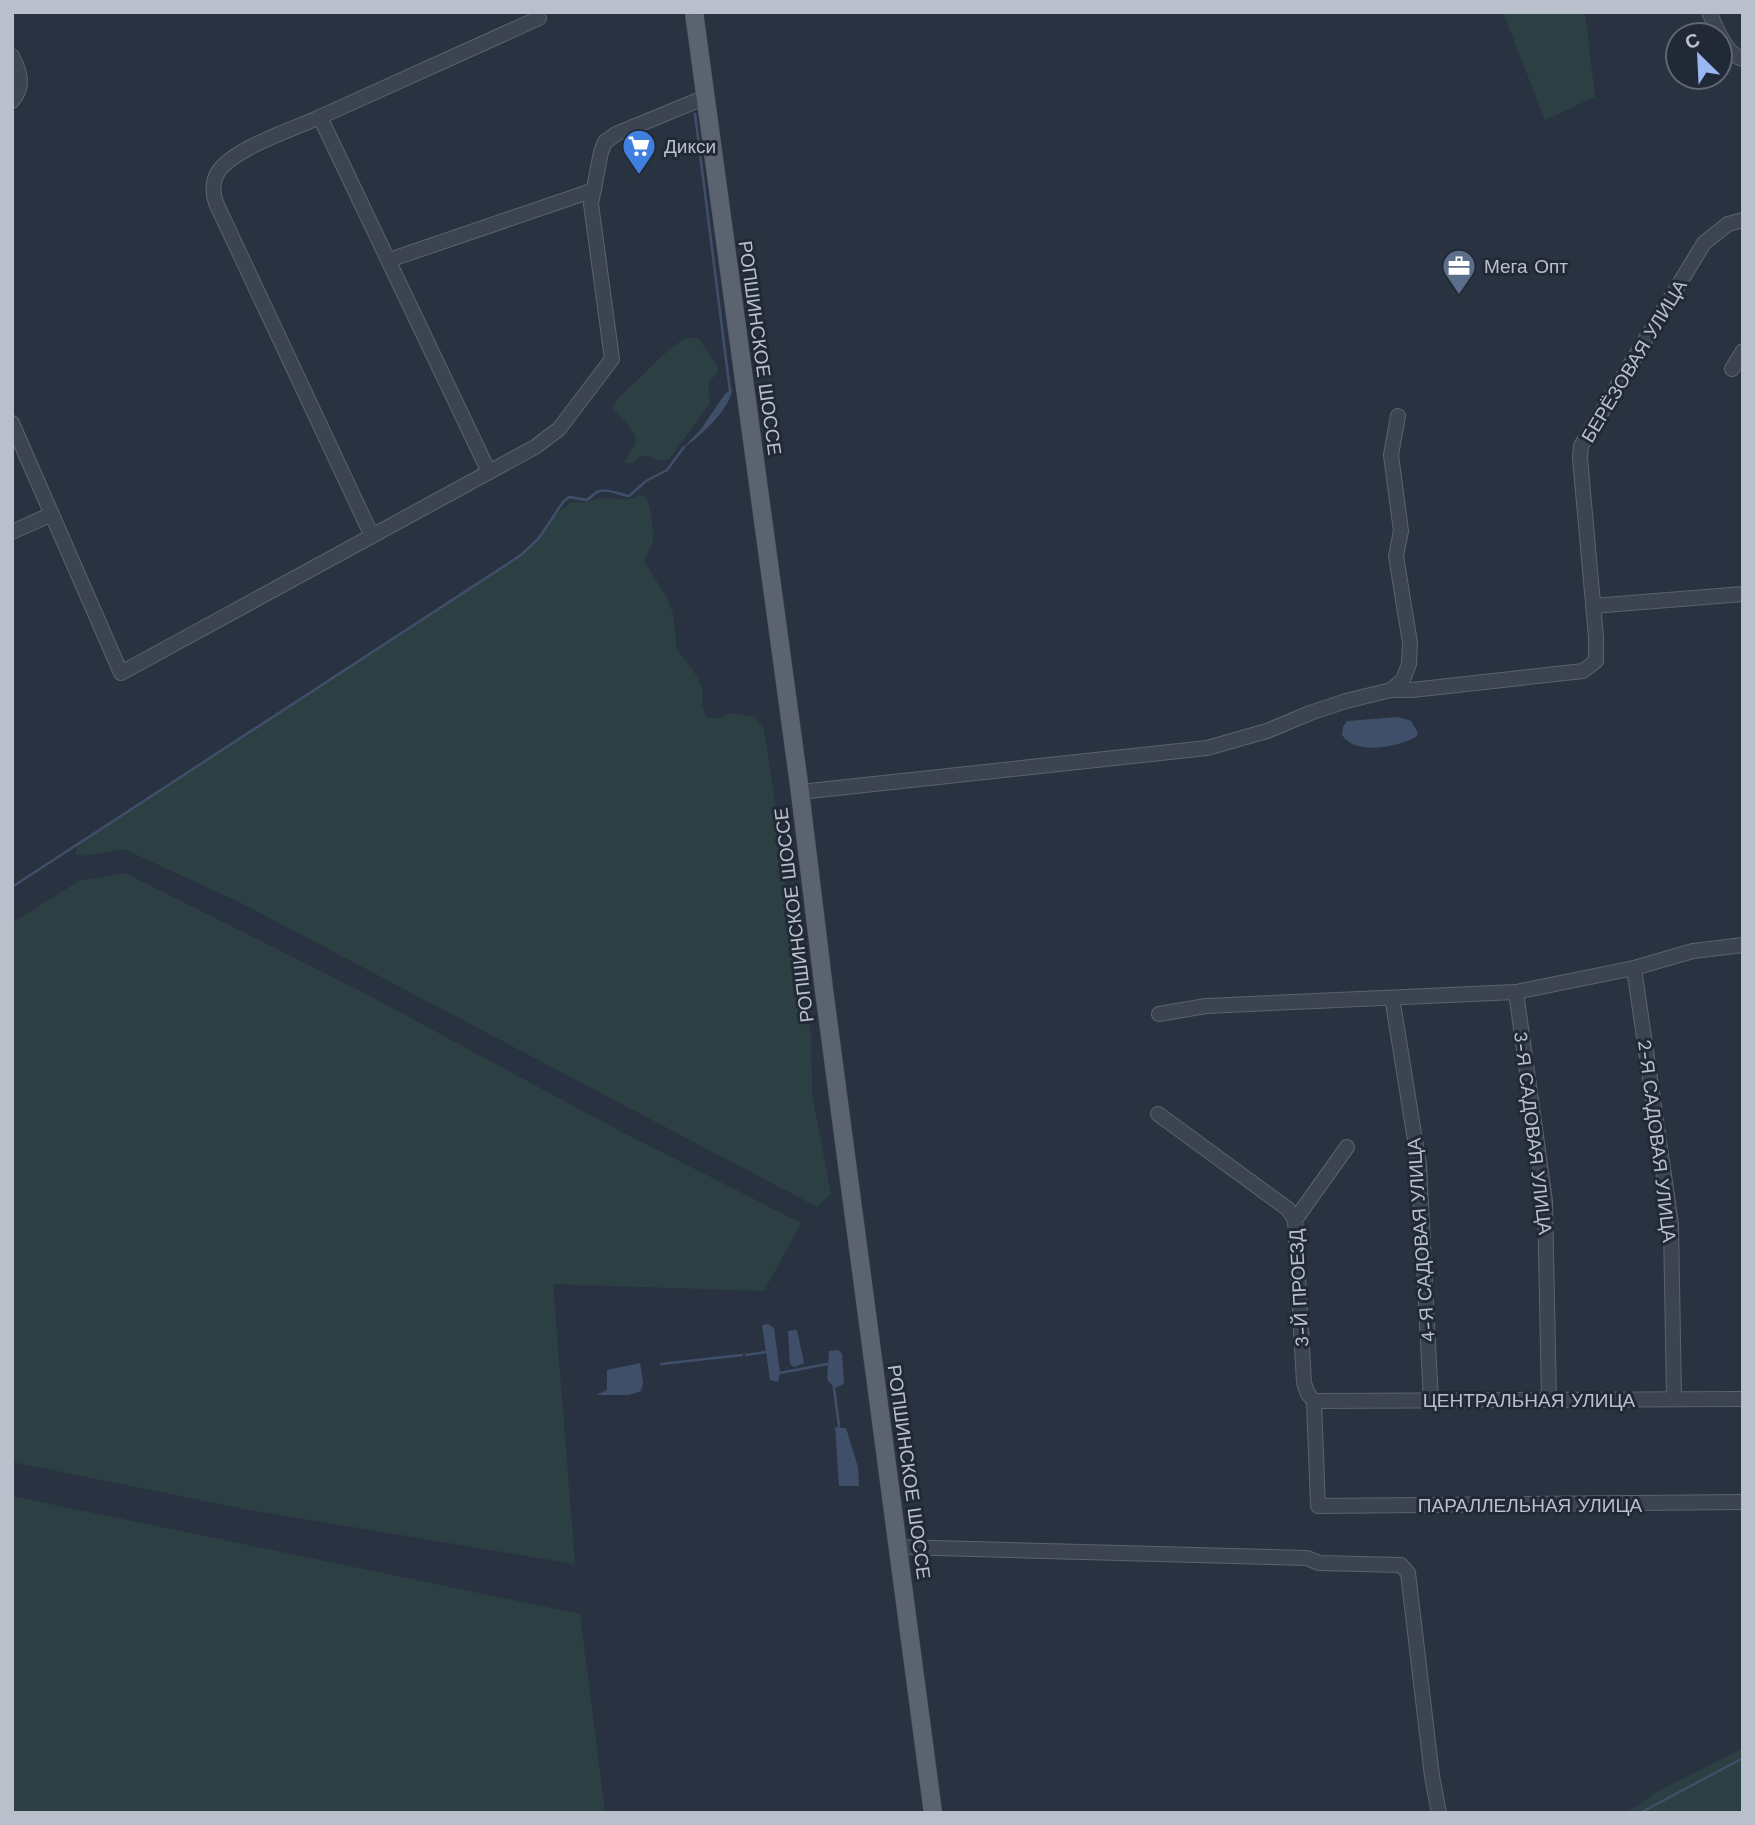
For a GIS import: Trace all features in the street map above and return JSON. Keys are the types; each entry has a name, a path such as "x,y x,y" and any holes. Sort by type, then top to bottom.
{"main road":[{"name":"РОПШИНСКОЕ ШОССЕ","path":"694,12 800,792 933,1813"}],"street":[{"path":"372,536 219,211 213,191 215,176 223,165 241,153 539,18 536,12"},
{"path":"1709,12 1730,50 1736,57 1743,59"},
{"path":"12,55 21,76 19,93 12,101"},
{"path":"12,423 121,673 535,447 559,429 612,359 592,204 605,142 615,134 706,97"},
{"path":"320,117 489,472"},
{"path":"390,260 594,190"},
{"name":"БЕРЁЗОВАЯ УЛИЦА","path":"1391,690 1583,671 1596,661 1581,446 1704,243 1728,224 1743,220"},
{"path":"1732,369 1743,351"},
{"path":"800,792 1208,748 1267,731 1310,713 1391,690 1403,680 1409,664 1410,643 1396,556 1401,531 1391,455 1398,416"},
{"path":"12,532 52,514"},
{"path":"1592,606 1743,594"},
{"path":"1159,1014 1206,1006 1516,992 1634,968 1693,951 1743,945"},
{"name":"2-Я САДОВАЯ УЛИЦА","path":"1634,968 1671,1224 1674,1399"},
{"name":"3-Я САДОВАЯ УЛИЦА","path":"1516,992 1545,1200 1549,1400"},
{"name":"4-Я САДОВАЯ УЛИЦА","path":"1395,998 1393,1003 1419,1165 1431,1401"},
{"name":"3-Й ПРОЕЗД","path":"1157,1114 1288,1209 1295,1220 1304,1383 1314,1401 1318,1506"},
{"path":"1295,1220 1347,1147"},
{"name":"ЦЕНТРАЛЬНАЯ УЛИЦА","path":"1314,1401 1743,1399"},
{"name":"ПАРАЛЛЕЛЬНАЯ УЛИЦА","path":"1318,1506 1743,1503"},
{"path":"898,1547 1307,1558 1319,1563 1401,1565 1408,1573 1432,1776 1439,1813"}],"green space":[{"path":"1503,12 1585,12 1595,97 1545,120"},
{"path":"686,338 698,338 718,367 718,372 708,383 710,403 669,459 658,461 649,455 639,457 633,463 625,463 635,437 612,408 658,360"},
{"path":"639,495 646,497 653,529 652,541 644,561 667,598 673,614 677,649 699,679 703,694 702,707 707,717 720,719 731,713 754,717 764,729 782,849 794,956 811,1035 812,1095 831,1194 817,1207 241,903 124,849 84,856 75,853 78,845 521,555 539,538 555,514 571,502 605,498 629,499"},
{"path":"125,873 368,995 616,1129 801,1223 764,1291 553,1284 575,1564 250,1510 12,1462 12,923 79,881"},
{"path":"12,1496 580,1614 605,1813 12,1813"},
{"path":"1743,1748 1743,1813 1624,1813 1655,1793"}],"water":[{"path":"732,389 731,396 720,413 697,438 683,448 701,429 725,394"},
{"path":"1398,717 1411,721 1418,733 1416,737 1377,748 1357,746 1342,735 1347,721"},
{"path":"768,1324 774,1328 780,1373 778,1382 770,1380 762,1325"},
{"path":"797,1330 804,1363 794,1367 790,1364 788,1331"},
{"path":"838,1350 842,1354 844,1384 834,1388 827,1379 829,1351"},
{"path":"640,1363 643,1382 641,1391 629,1395 596,1395 607,1390 607,1370"},
{"path":"835,1427 846,1428 858,1467 859,1486 839,1486"}],"waterway":[{"path":"695,114 730,391"},
{"path":"12,887 521,555 539,538 569,497 587,500 604,490 629,496 646,481 667,470 684,447"},
{"path":"746,1355 765,1352"},
{"path":"661,1364 742,1355"},
{"path":"780,1373 827,1364"},
{"path":"834,1388 839,1426"},
{"path":"1640,1813 1743,1758"}],"place":[{"name":"Дикси","path":"639,176"},
{"name":"Мега Опт","path":"1459,296"}]}
